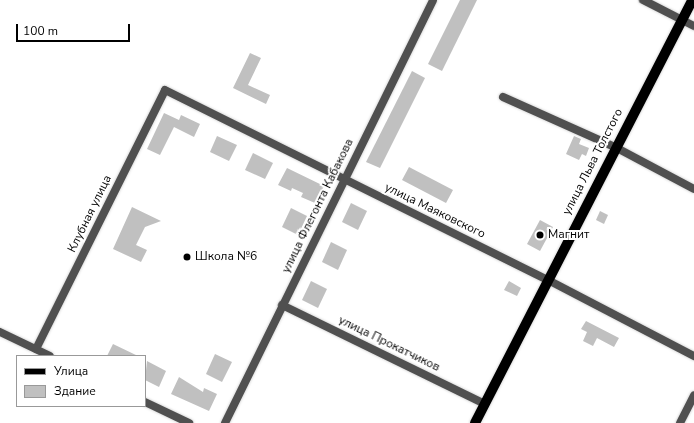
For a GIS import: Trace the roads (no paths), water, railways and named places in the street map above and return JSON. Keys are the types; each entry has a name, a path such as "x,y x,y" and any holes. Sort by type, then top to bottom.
{"main road":[{"name":"улица Льва Толстого","path":"475,423 615,147 692,0"}],"street":[{"name":"улица Флегонта Кабакова","path":"225,423 432,0"},
{"path":"643,0 694,26"},
{"name":"улица Маяковского","path":"165,90 548,280 694,356"},
{"name":"Клубная улица","path":"36,349 165,90"},
{"path":"504,96 615,147 694,189"},
{"name":"улица Прокатчиков","path":"282,305 485,404"},
{"path":"0,332 48,355"},
{"path":"680,423 694,394"},
{"path":"146,402 189,423"}],"place":[{"name":"Магнит","path":"540,235"},
{"name":"Школа №6","path":"187,257"}]}
